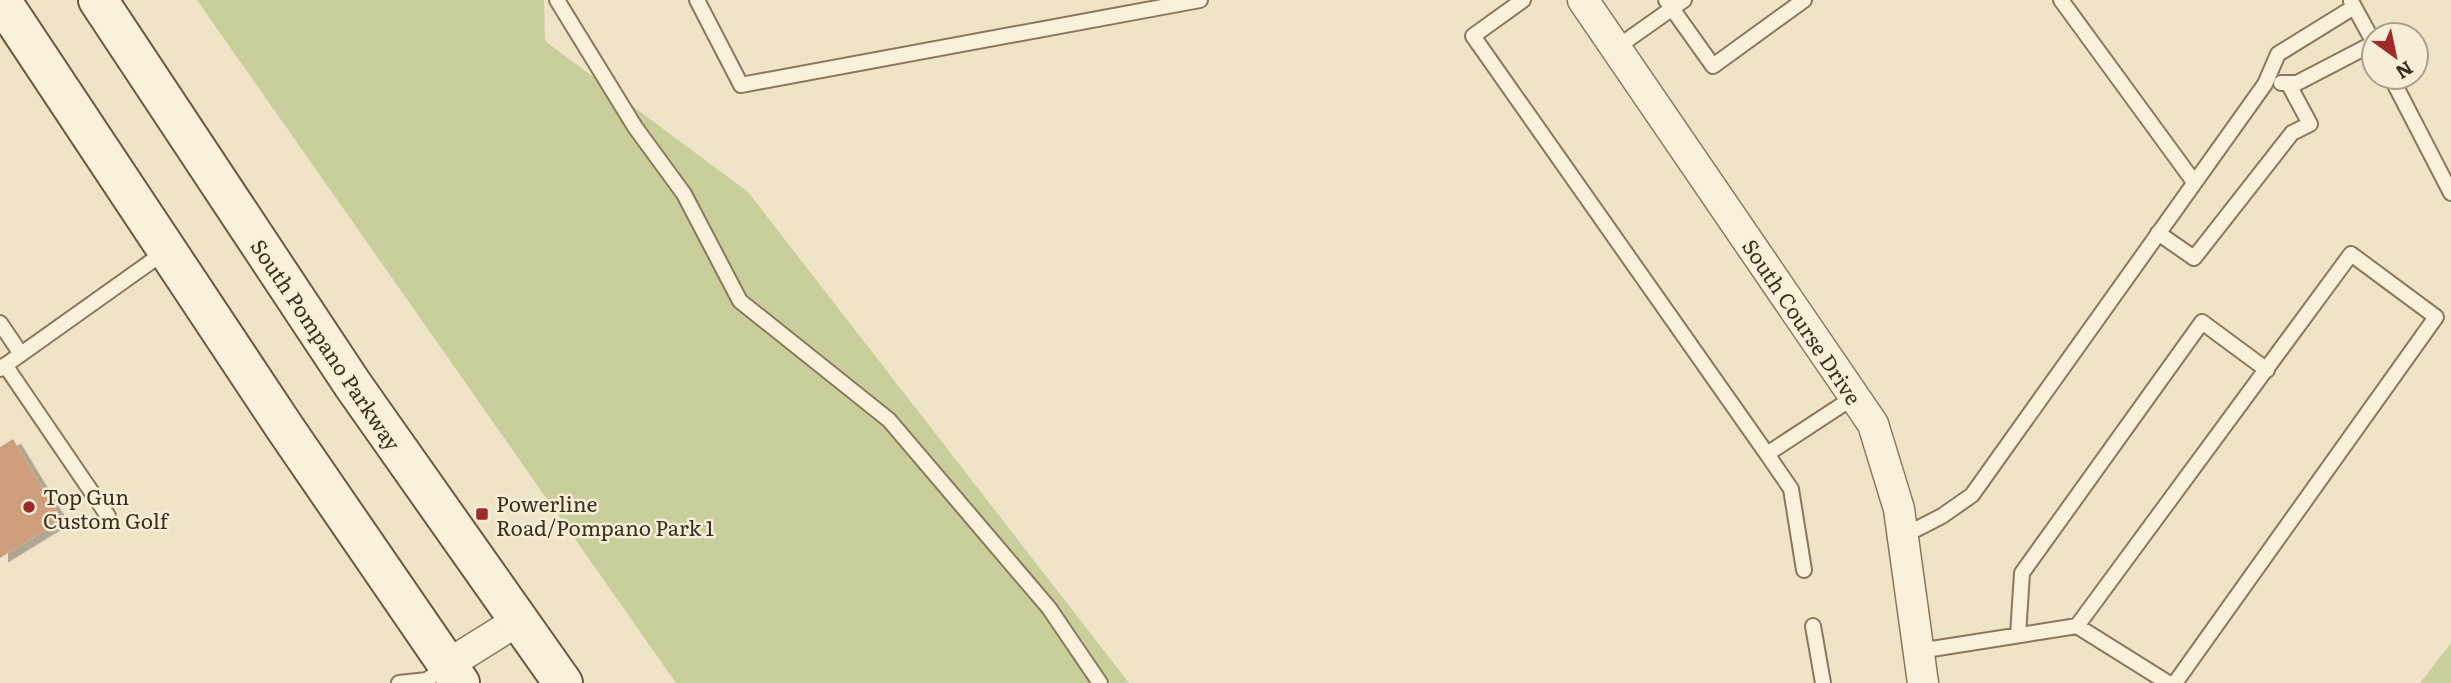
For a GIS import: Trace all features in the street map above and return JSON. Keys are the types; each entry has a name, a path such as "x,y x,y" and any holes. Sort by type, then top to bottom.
{"main road":[{"path":"1,0 167,250 440,678"},
{"name":"South Pompano Parkway","path":"98,0 353,385 563,683"}],"street":[{"name":"South Course Drive","path":"1583,0 1872,424 1899,509 1923,683"},
{"path":"440,678 519,620"}],"lane":[{"path":"557,0 635,127 684,194 740,300 890,420 1049,608 1100,683"},
{"path":"696,0 741,85 1200,0"},
{"path":"1523,0 1474,36 1791,489 1804,570"},
{"path":"1616,48 1669,4 1684,0"},
{"path":"1669,4 1713,65 1804,0"},
{"path":"2061,0 2194,182"},
{"path":"1903,536 1942,516 1972,495 2265,84 2278,54 2352,3 2362,21"},
{"path":"2265,84 2297,83 2360,50"},
{"path":"2158,233 2194,258 2292,133 2310,124 2288,83"},
{"path":"2398,91 2451,193"},
{"path":"108,516 3,367 167,250"},
{"path":"2077,626 2351,254 2436,317 2175,683"},
{"path":"2018,635 2022,573 2202,322 2267,370"},
{"path":"0,323 21,354"},
{"path":"1767,454 1854,397"},
{"path":"1813,626 1823,683"},
{"path":"1919,651 2077,626 2168,683"},
{"path":"399,683 440,678"}],"green space":[{"path":"197,0 544,0 545,41 748,192 1129,683 676,683"},
{"path":"2451,643 2451,683 2420,683"}],"building":[{"path":"13,439 62,520 0,558 0,447"}],"place":[{"name":"Top Gun Custom Golf","path":"29,507"},
{"name":"Powerline Road/Pompano Park 1","path":"482,514"}]}
